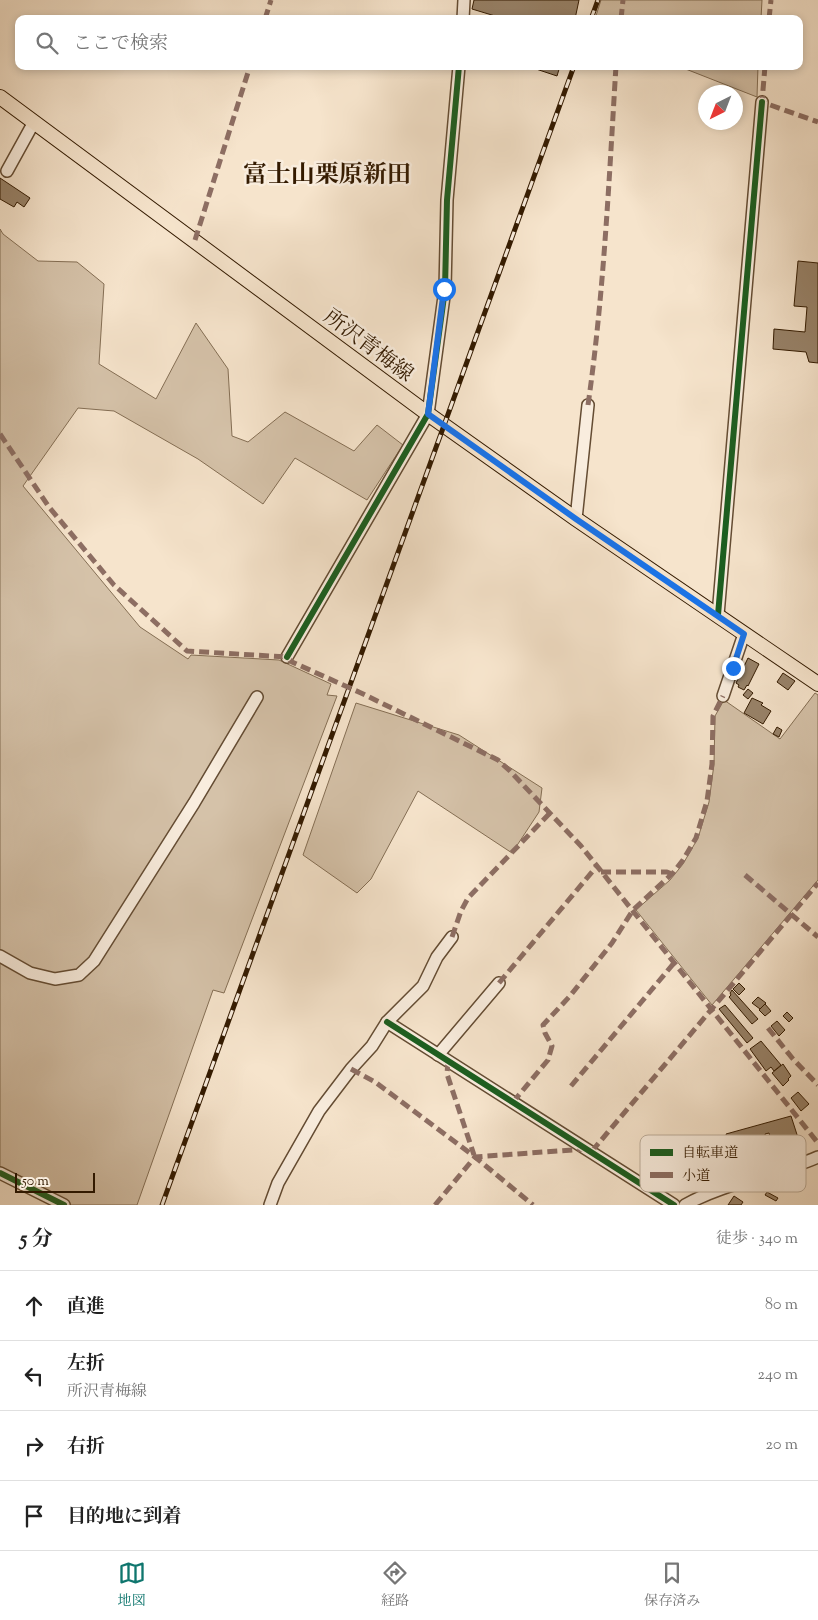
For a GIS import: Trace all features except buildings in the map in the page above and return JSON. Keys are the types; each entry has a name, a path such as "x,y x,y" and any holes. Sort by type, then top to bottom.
{"main road":[{"name":"所沢青梅線","path":"0,97 428,414 576,519 818,684"}],"street":[{"path":"463,15 464,0"},
{"path":"287,657 428,414 444,289 447,200 459,70"},
{"path":"718,615 762,102"},
{"path":"7,171 34,122"},
{"path":"576,519 588,405"},
{"path":"723,696 744,634"},
{"path":"0,956 30,973 55,979 79,976 94,961 194,802 257,697"},
{"path":"270,1205 278,1183 319,1111 372,1046 387,1022 423,986 437,957 452,937"},
{"path":"438,1055 499,983"},
{"path":"387,1022 640,1183"},
{"path":"806,1162 818,1158"},
{"path":"0,1173 64,1205"},
{"path":"654,1192 674,1205"},
{"path":"685,1205 701,1196 714,1192"}],"shaded area":[{"path":"601,0 762,0 761,15 596,15"},
{"path":"688,70 758,70 757,97 743,92 743,85 726,85"},
{"path":"0,229 3,234 38,261 77,262 104,284 99,364 156,399 196,323 228,369 232,436 248,442 285,412 354,451 377,425 403,445 367,500 295,458 263,504 198,459 114,411 78,408 23,486 140,627 188,659 191,655 279,660 331,684 327,695 337,696 224,993 213,990 137,1205 70,1205 0,1168"},
{"path":"815,693 818,695 818,880 712,1005 636,910 670,880 683,864 698,838 709,802 714,764 715,716 724,700 780,739"},
{"path":"356,703 459,735 542,788 539,812 512,853 418,791 371,879 357,893 303,855"}],"railway":[{"path":"592,15 598,0"},
{"path":"162,1205 573,70"}],"marked path":[{"path":"266,15 271,0"},
{"path":"621,15 623,0"},
{"path":"769,15 771,0"},
{"path":"195,240 249,70"},
{"path":"588,405 602,278 616,70"},
{"path":"765,70 762,102 818,122"},
{"path":"0,434 49,507 114,585 187,651 287,657 292,662 361,693 498,760 581,846 818,1143"},
{"path":"513,1102 548,1060 552,1046 543,1025 570,996 612,943 633,910 673,873 696,838 707,801 712,764 713,716 723,696"},
{"path":"452,937 461,911 468,898 550,813"},
{"path":"499,983 597,866"},
{"path":"601,872 667,872 672,874"},
{"path":"745,875 818,937"},
{"path":"592,1151 818,883"},
{"path":"571,1086 674,963"},
{"path":"768,1028 793,1059 818,1085"},
{"path":"448,1061 447,1074 474,1155"},
{"path":"351,1069 375,1082 475,1157 533,1205"},
{"path":"435,1205 475,1157 585,1149"}],"cycle path":[{"path":"287,657 428,414 445,289 447,200 459,70"},
{"path":"718,615 762,102"},
{"path":"387,1022 640,1183"},
{"path":"0,1173 64,1205"},
{"path":"654,1192 674,1205"}],"district":[{"name":"富士山栗原新田","path":"327,174"}],"route":[{"path":"444,289 428,414 576,519 744,634 733,668"}]}
